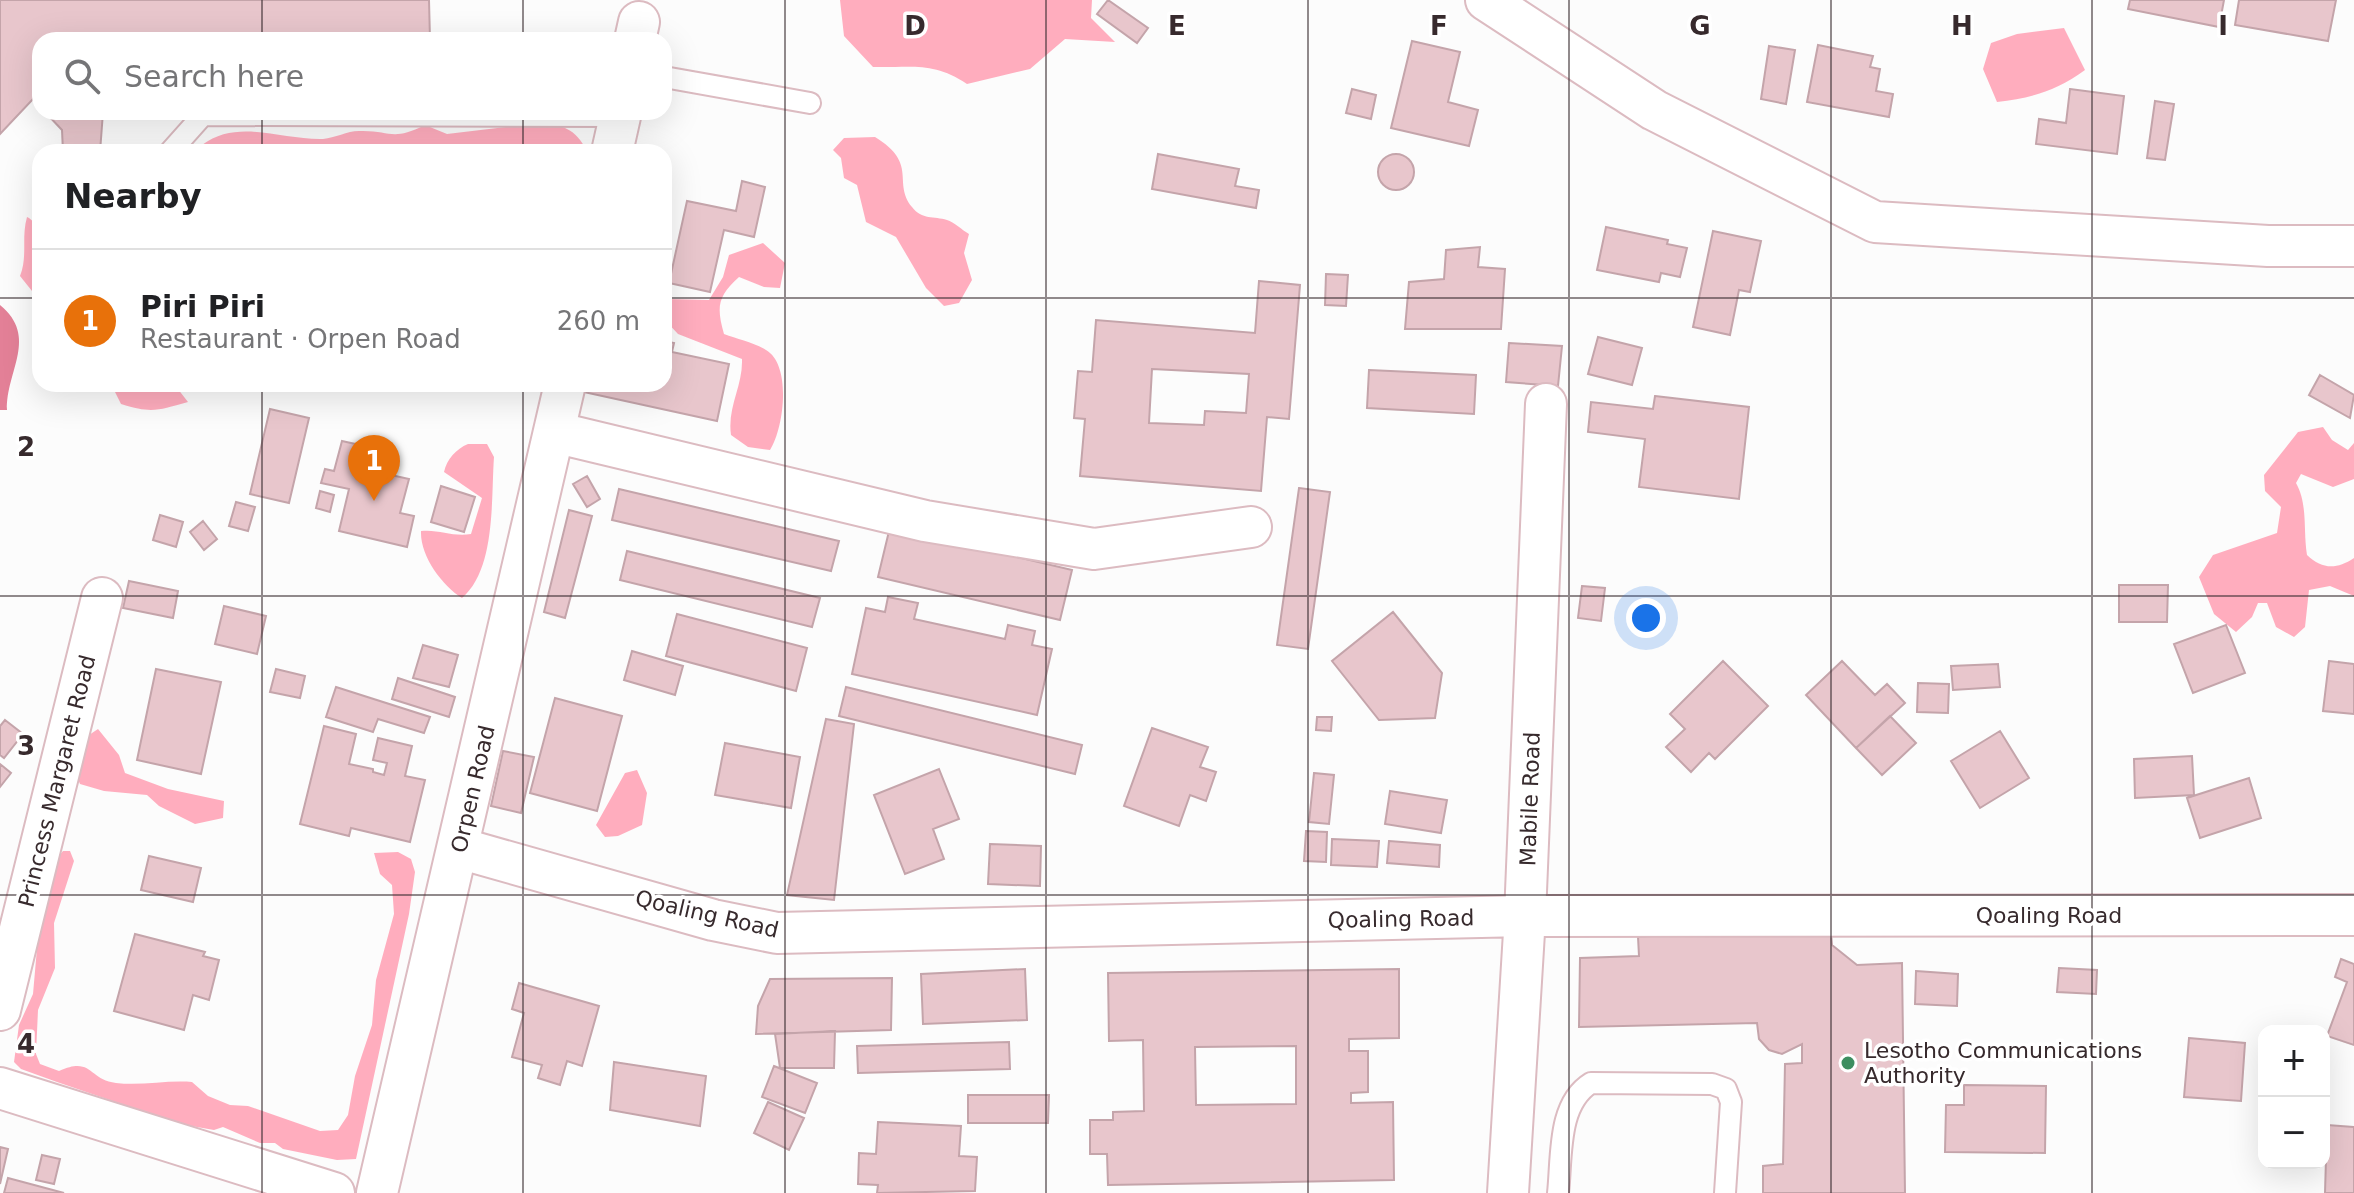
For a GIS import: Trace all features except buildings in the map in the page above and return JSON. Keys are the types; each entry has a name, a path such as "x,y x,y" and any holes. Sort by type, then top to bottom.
{"street":[{"path":"1486,0 1654,110 1875,222 2268,246 2354,246"},
{"name":"Orpen Road","path":"377,1193 563,392"},
{"name":"Mabile Road","path":"1508,1193 1525,916 1546,404"},
{"path":"554,432 925,521 1094,549 1251,527"},
{"name":"Princess Margaret Road","path":"0,1010 102,598"},
{"name":"Qoaling Road","path":"459,848 713,920 777,933 1525,916 2354,915"},
{"path":"0,1088 334,1193"}],"lane":[{"path":"672,78 810,103"},
{"path":"177,144 199,120"},
{"path":"376,120 618,127"},
{"path":"1558,1193 1567,1110 1576,1092 1591,1083 1712,1084 1726,1089 1731,1102 1725,1193"}],"shaded area":[{"path":"840,0 1092,0 1091,18 1115,42 1065,39 1030,69 967,84 932,69 873,67 844,36"},
{"path":"2064,28 2085,70 2043,92 1997,102 1983,69 1991,43 2017,34"},
{"path":"539,123 568,129 582,144 204,144 216,137 245,132 323,139 359,131 398,134 425,125 447,134"},
{"path":"875,137 897,156 906,198 912,207 924,216 950,221 969,234 964,253 972,280 959,303 944,306 926,288 896,237 866,222 857,185 844,178 841,158 833,150 844,138"},
{"path":"27,217 32,221 32,291 20,276 24,261"},
{"path":"763,243 785,263 780,288 764,287 739,277 723,296 720,309 724,334 766,350 780,369 782,413 770,450 748,447 731,435 731,415 742,359 678,334 672,328 672,299 709,300 723,277 729,255"},
{"path":"0,305 11,317 19,342 7,410 0,410"},
{"path":"115,392 180,392 188,402 155,410 121,404"},
{"path":"2323,427 2332,440 2348,450 2354,443 2354,479 2333,487 2301,474 2296,483 2304,508 2307,555 2329,566 2341,565 2354,558 2354,596 2330,586 2309,590 2305,627 2294,637 2276,627 2267,603 2258,603 2252,617 2236,632 2214,614 2199,577 2213,555 2277,533 2281,507 2265,491 2264,475 2298,432"},
{"path":"468,444 487,444 494,457 492,512 481,570 462,598 447,586 428,560 421,531 471,534 482,498 444,472 453,455"},
{"path":"98,729 119,755 125,773 168,789 224,801 223,818 195,824 159,806 147,795 104,791 80,784 73,768 74,745"},
{"path":"637,770 647,793 642,825 618,836 605,837 596,825 625,773"},
{"path":"63,851 70,851 74,861 54,923 55,968 38,1010 36,1054 40,1064 59,1071 85,1067 100,1078 116,1083 192,1082 208,1096 230,1105 248,1106 320,1131 338,1130 348,1115 355,1076 372,1025 376,980 394,914 392,885 380,874 374,853 398,852 411,859 415,872 409,914 356,1159 337,1160 283,1149 275,1143 260,1143 223,1127 214,1130 180,1124 21,1069 14,1062 19,1025 33,994 38,937 57,858"}],"place":[{"name":"Piri Piri","path":"374,501"},
{"name":"Lesotho Communications Authority","path":"1848,1063"}]}
